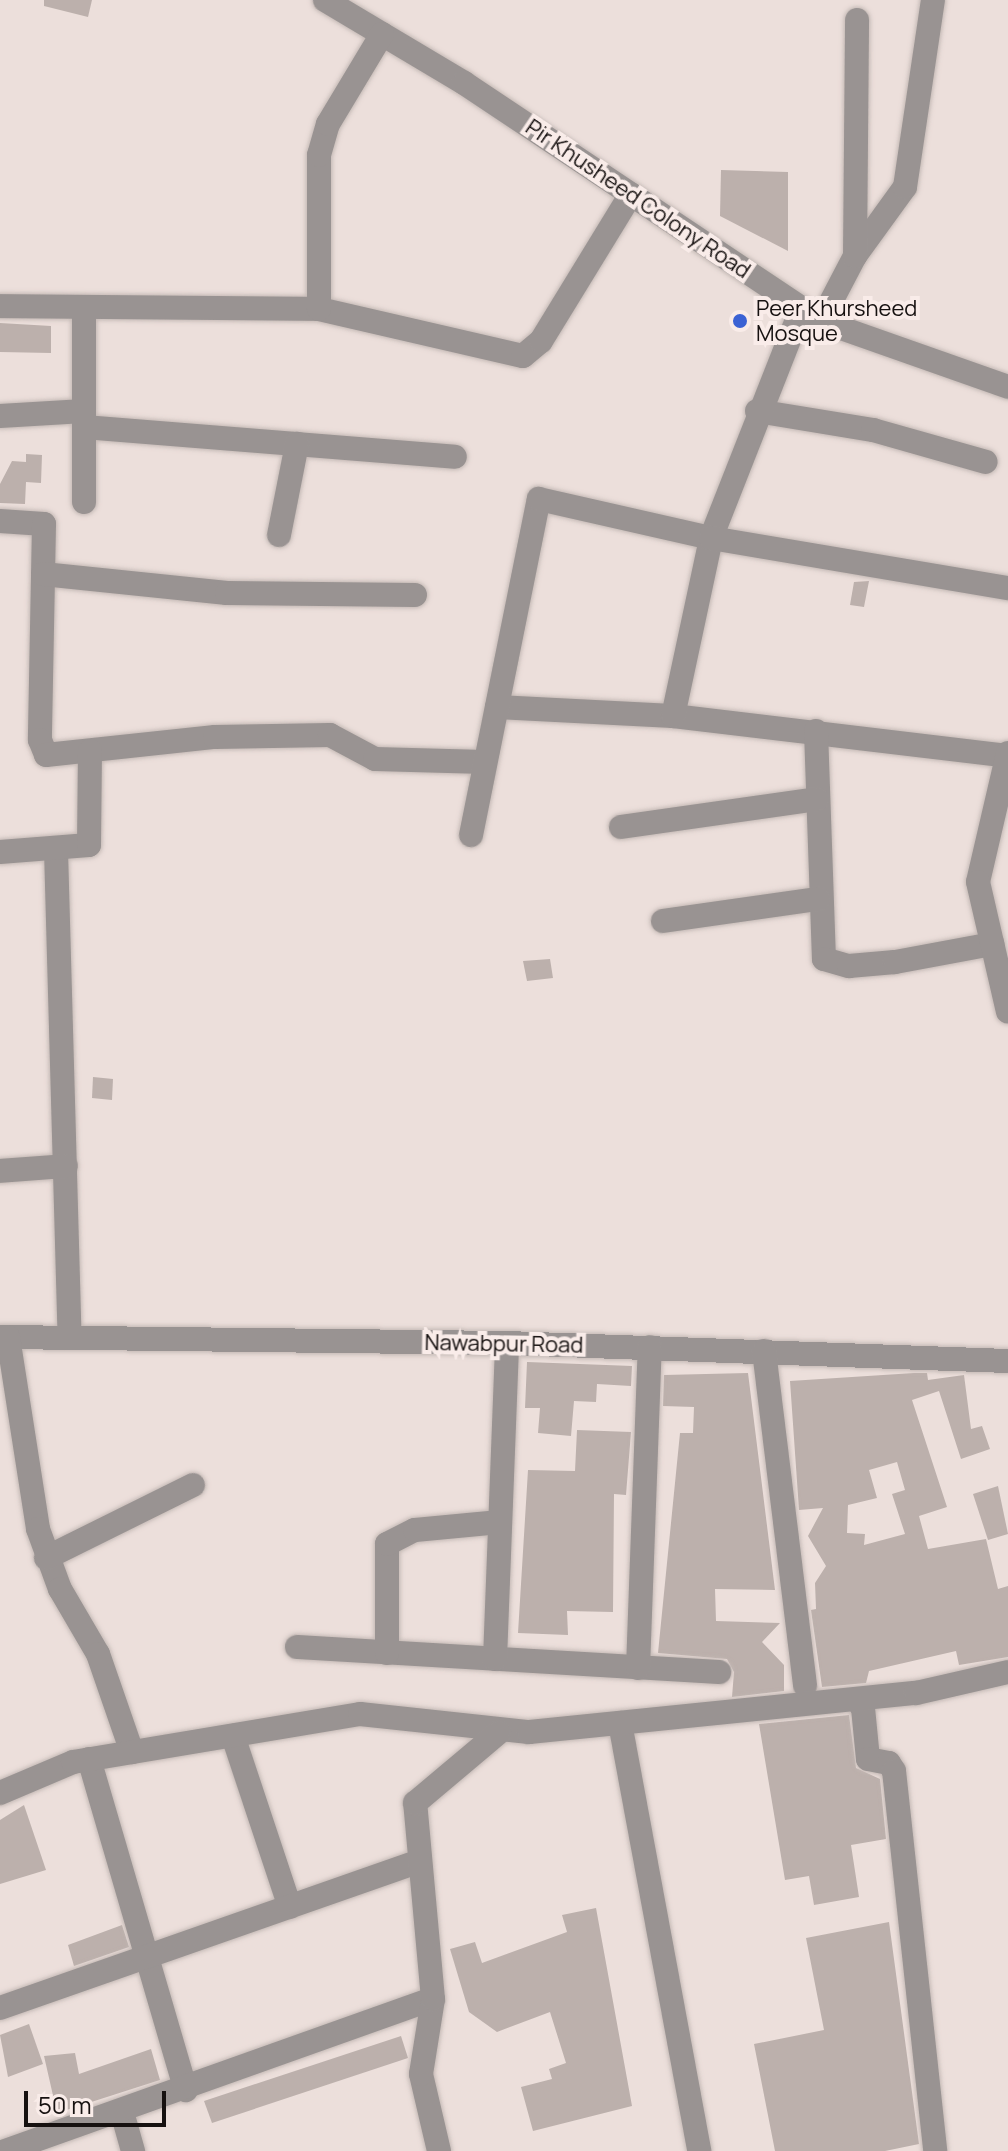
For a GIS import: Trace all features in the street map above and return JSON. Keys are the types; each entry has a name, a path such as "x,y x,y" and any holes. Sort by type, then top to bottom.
{"street":[{"name":"Pir Khusheed Colony Road","path":"325,0 631,194 811,315 1008,387"},
{"path":"673,716 711,538 757,411 811,315 905,187 933,0"},
{"path":"855,256 857,20"},
{"path":"319,309 319,155 328,124 382,34"},
{"path":"0,306 84,310 319,309 523,356 541,341 631,194"},
{"path":"84,310 84,502"},
{"path":"757,411 873,430 986,462"},
{"path":"0,416 84,419 297,444 455,457"},
{"path":"279,535 297,444"},
{"path":"471,835 539,499 711,538 1008,588"},
{"path":"0,521 42,521 41,750 90,751 215,737 330,735 375,759 485,762"},
{"path":"43,574 227,593 415,595"},
{"path":"497,707 673,716 1008,755 979,864 992,944 1008,1012"},
{"path":"816,731 819,950 833,964 895,962 992,944"},
{"path":"0,852 81,848 93,840 90,751"},
{"path":"621,827 817,799"},
{"path":"56,850 70,1338"},
{"path":"663,921 818,899"},
{"path":"0,1171 66,1166"},
{"path":"4,1337 28,1488 46,1558 98,1654 132,1752"},
{"name":"Nawabpur Road","path":"4,1337 507,1343 1008,1361"},
{"path":"495,1659 507,1343"},
{"path":"638,1668 650,1347"},
{"path":"764,1351 805,1686"},
{"path":"46,1558 193,1485"},
{"path":"387,1653 387,1544 415,1530 500,1522"},
{"path":"297,1647 719,1672"},
{"path":"0,1793 31,1776 89,1759 360,1714 498,1733 948,1688 1008,1672"},
{"path":"856,1699 863,1708 868,1759 889,1763 894,1771 935,2151"},
{"path":"620,1723 699,2151"},
{"path":"439,2151 421,2074 433,1999 418,1862 415,1803 498,1733"},
{"path":"233,1736 290,1907"},
{"path":"89,1759 186,2090"},
{"path":"0,2008 418,1862"},
{"path":"5,2151 186,2090 433,1999"},
{"path":"122,2112 133,2151"}],"building":[{"path":"44,0 92,0 88,17 44,6"},
{"path":"721,170 788,172 788,251 720,216"},
{"path":"0,323 51,326 51,353 0,352"},
{"path":"26,454 42,455 41,483 26,482 25,504 0,503 0,484 12,461 26,462"},
{"path":"869,581 864,607 850,605 854,582"},
{"path":"550,959 553,978 527,981 523,961"},
{"path":"93,1077 113,1079 112,1100 92,1098"},
{"path":"527,1362 632,1366 631,1386 597,1384 596,1402 574,1401 571,1436 538,1433 540,1408 525,1408"},
{"path":"748,1373 775,1590 715,1589 716,1621 780,1623 762,1642 784,1665 784,1691 732,1697 734,1672 727,1659 658,1653 680,1433 693,1433 694,1407 663,1406 664,1375"},
{"path":"914,1373 927,1373 928,1380 964,1375 971,1429 982,1426 990,1449 961,1459 939,1391 912,1400 947,1507 919,1516 928,1549 986,1539 998,1589 1008,1586 1008,1657 959,1665 956,1651 869,1671 866,1683 822,1687 811,1610 816,1609 815,1583 826,1566 808,1536 823,1508 799,1510 790,1381","holes":["897,1462 905,1490 892,1494 905,1534 864,1545 865,1534 847,1533 848,1505 877,1498 869,1470"]},
{"path":"577,1430 631,1432 626,1495 614,1494 613,1612 567,1611 568,1635 518,1633 528,1470 575,1471"},
{"path":"998,1486 1008,1534 988,1540 973,1494"},
{"path":"849,1715 856,1768 880,1779 886,1839 851,1845 859,1897 814,1905 809,1876 785,1880 759,1724"},
{"path":"24,1805 46,1870 0,1884 0,1820"},
{"path":"596,1908 632,2106 533,2131 521,2087 552,2079 549,2069 566,2063 550,2012 497,2032 469,2012 450,1949 475,1942 482,1963 567,1932 562,1915"},
{"path":"889,1922 919,2144 885,2151 775,2151 754,2044 824,2030 806,1938"},
{"path":"122,1925 129,1947 74,1966 68,1945"},
{"path":"29,2024 43,2064 8,2077 0,2035"},
{"path":"401,2036 408,2058 212,2123 204,2101"},
{"path":"151,2049 160,2080 57,2113 44,2056 75,2053 79,2074"}],"place":[{"name":"Peer Khursheed Mosque","path":"740,321"}]}
